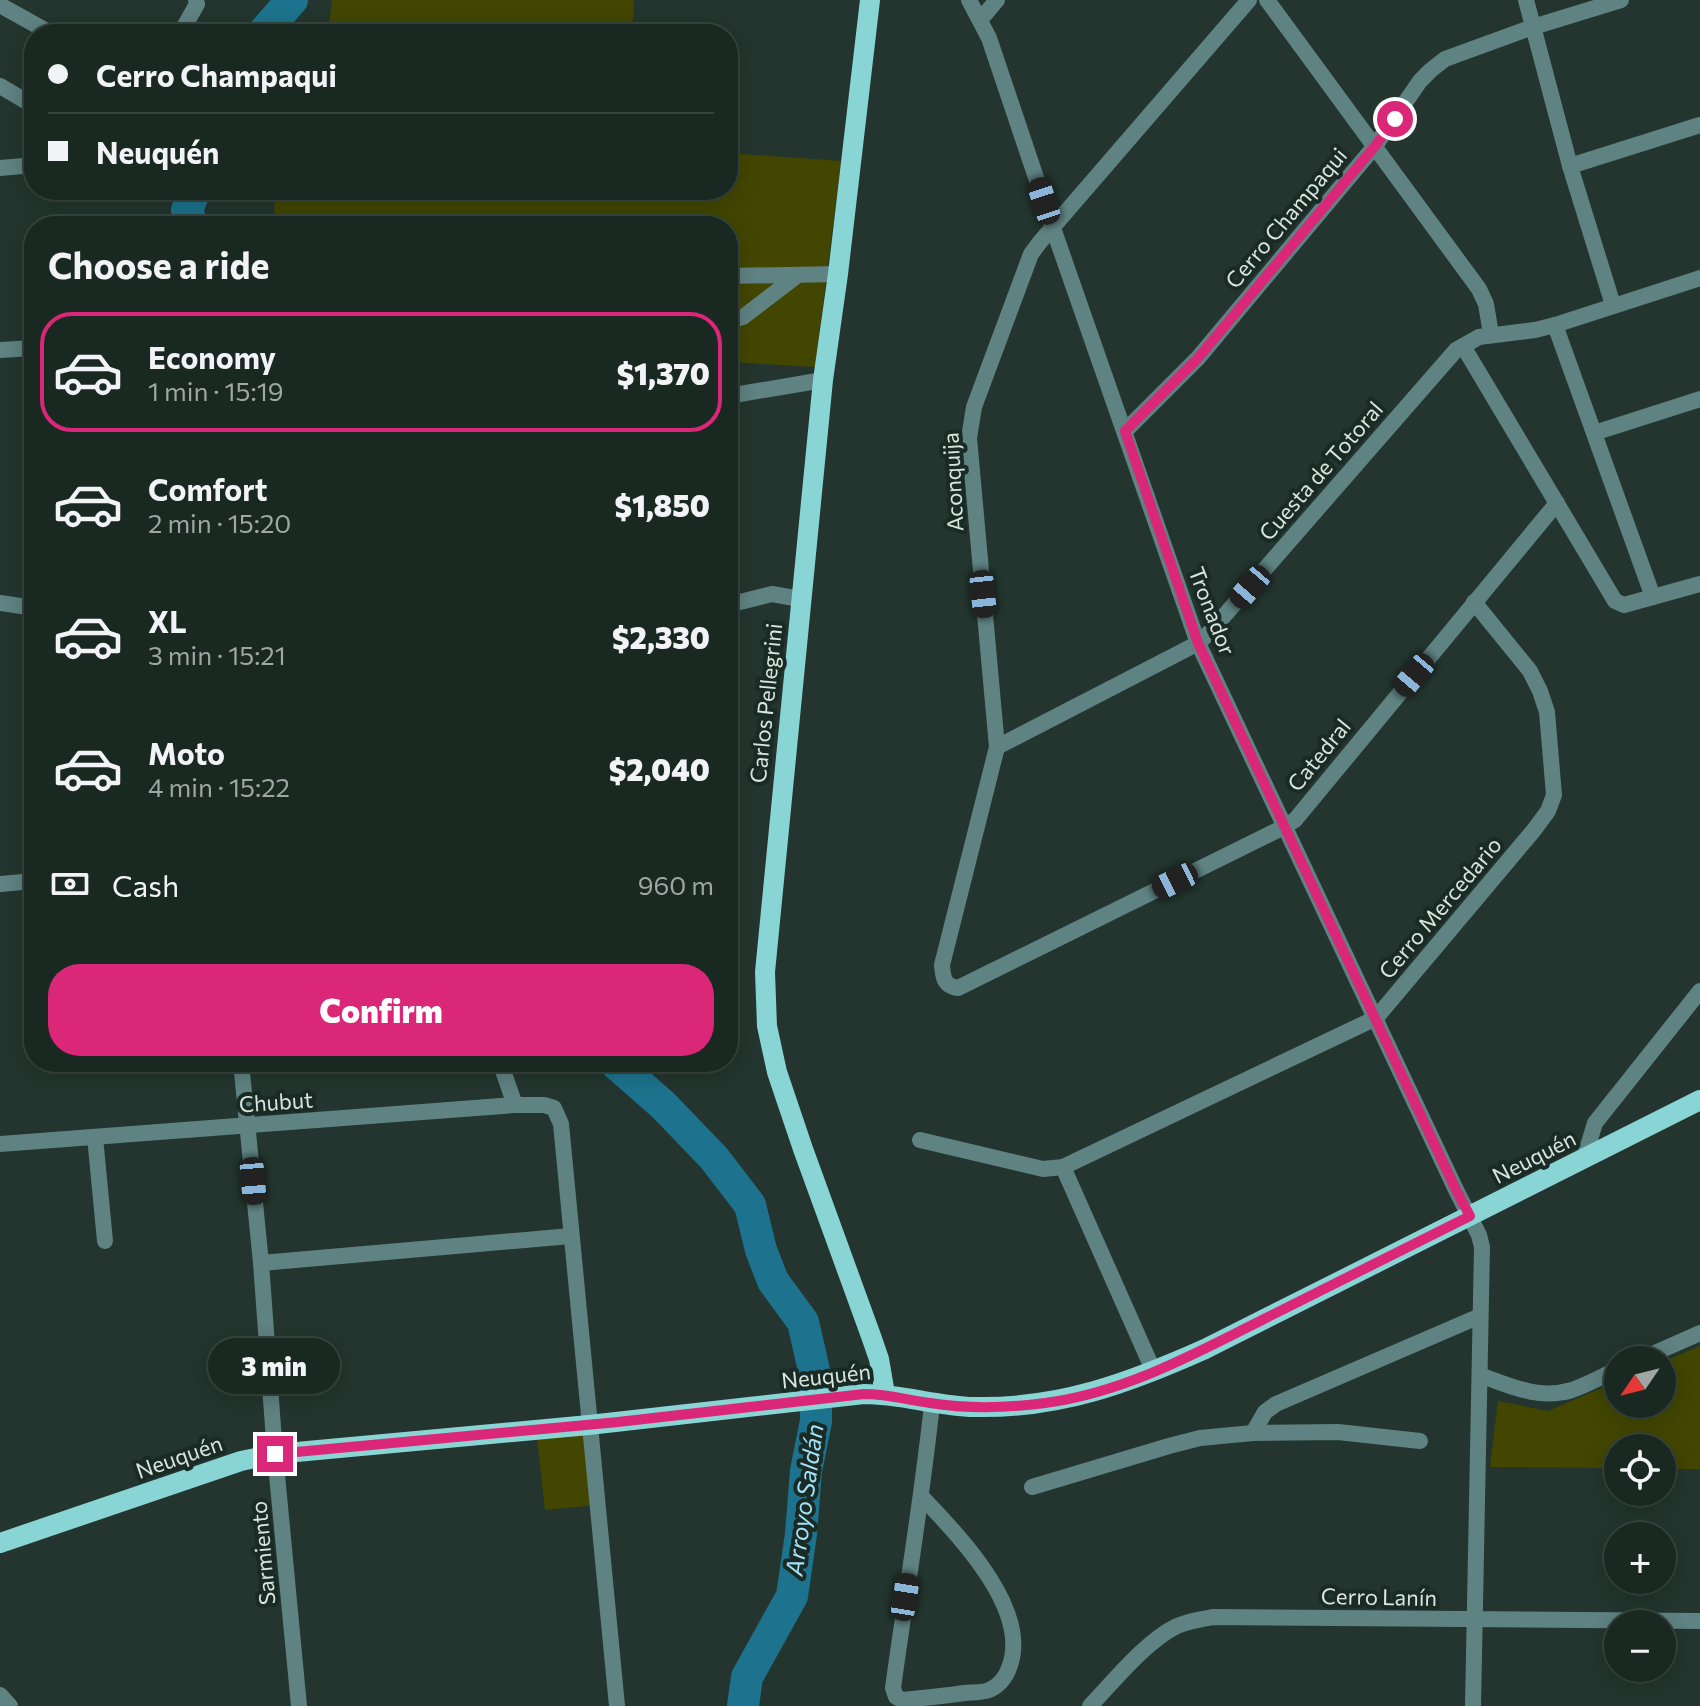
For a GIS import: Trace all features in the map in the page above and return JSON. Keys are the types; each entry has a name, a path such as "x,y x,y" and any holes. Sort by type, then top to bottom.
{"main road":[{"name":"Carlos Pellegrini","path":"870,0 823,380 765,972 767,1026 785,1097 875,1348 885,1394"},
{"name":"Neuquén","path":"0,1543 241,1461 275,1454 589,1425 839,1397 885,1394 932,1404 988,1407 1045,1403 1104,1390 1205,1349 1700,1100"}],"street":[{"path":"186,24 197,4 196,0"},
{"name":"Tronador","path":"969,0 989,38 1198,643 1482,1247 1473,1706"},
{"path":"980,20 997,0"},
{"name":"Aconquija","path":"958,988 950,987 943,979 942,965 997,747 969,438 974,407 1031,254 1249,0"},
{"path":"1267,0 1479,289 1486,304 1491,334"},
{"path":"1526,0 1570,166 1613,305"},
{"name":"Cerro Champaqui","path":"1125,431 1198,358 1375,146 1431,70 1445,59 1621,0"},
{"path":"0,5 34,24"},
{"path":"0,86 24,100"},
{"path":"1570,166 1700,125"},
{"path":"0,168 24,166"},
{"path":"738,276 838,274"},
{"path":"738,318 798,275"},
{"name":"Cuesta de Totoral","path":"997,747 1198,643 1445,361 1463,346 1491,334 1555,325 1700,278"},
{"path":"1555,325 1653,597"},
{"path":"1463,346 1615,601 1624,605 1700,584"},
{"path":"0,350 24,349"},
{"path":"738,394 823,380"},
{"path":"1594,433 1700,399"},
{"name":"Catedral","path":"958,988 1295,820 1557,503"},
{"path":"738,602 772,594 800,599"},
{"name":"Cerro Mercedario","path":"1063,1167 1376,1018 1548,811 1554,795 1547,712 1540,691 1530,671 1474,602"},
{"path":"0,603 24,607"},
{"path":"0,884 24,882"},
{"path":"1584,1159 1595,1123 1700,991"},
{"name":"Sarmiento","path":"242,1072 299,1706"},
{"path":"503,1072 515,1105"},
{"name":"Chubut","path":"0,1144 544,1105 554,1108 561,1124 571,1236"},
{"path":"95,1137 105,1241"},
{"path":"920,1140 1043,1169 1063,1167 1154,1372"},
{"path":"261,1263 571,1236 617,1706"},
{"path":"1253,1433 1265,1412 1276,1404 1480,1316"},
{"path":"1671,1346 1700,1333"},
{"path":"1480,1375 1526,1392 1548,1394 1572,1390 1604,1375"},
{"path":"921,1496 953,1530 987,1575 1000,1596 1011,1625 1014,1655 1006,1676 989,1690 903,1700 896,1697 893,1688 932,1404"},
{"path":"1032,1487 1200,1438 1253,1433 1338,1432 1420,1441"},
{"name":"Cerro Lanín","path":"1090,1706 1163,1634 1179,1625 1213,1617 1700,1621"},
{"path":"0,1695 10,1706"}],"shaded area":[{"path":"332,0 634,0 633,24 329,24"},
{"path":"738,154 841,161 815,367 738,363 738,216 274,216 275,200 738,200"},
{"path":"1700,1346 1700,1469 1676,1469 1676,1434 1604,1434 1604,1468 1490,1467 1498,1401 1548,1411 1604,1387 1604,1418 1676,1418 1676,1356"},
{"path":"589,1425 597,1505 545,1510 536,1430"}],"waterway":[{"name":"Arroyo Saldán","path":"271,24 292,0"},
{"name":"Arroyo Saldán","path":"189,216 187,210 191,200"},
{"name":"Arroyo Saldán","path":"625,1072 663,1105 714,1158 750,1205 761,1250 773,1281 803,1322 816,1379 816,1421 806,1471 792,1596 747,1677 743,1706"}],"route":[{"path":"275,1454 618,1422 864,1394 885,1394 932,1404 972,1407 1003,1407 1070,1399 1154,1372 1205,1349 1470,1216 1198,643 1125,431 1198,358 1395,119"}]}
